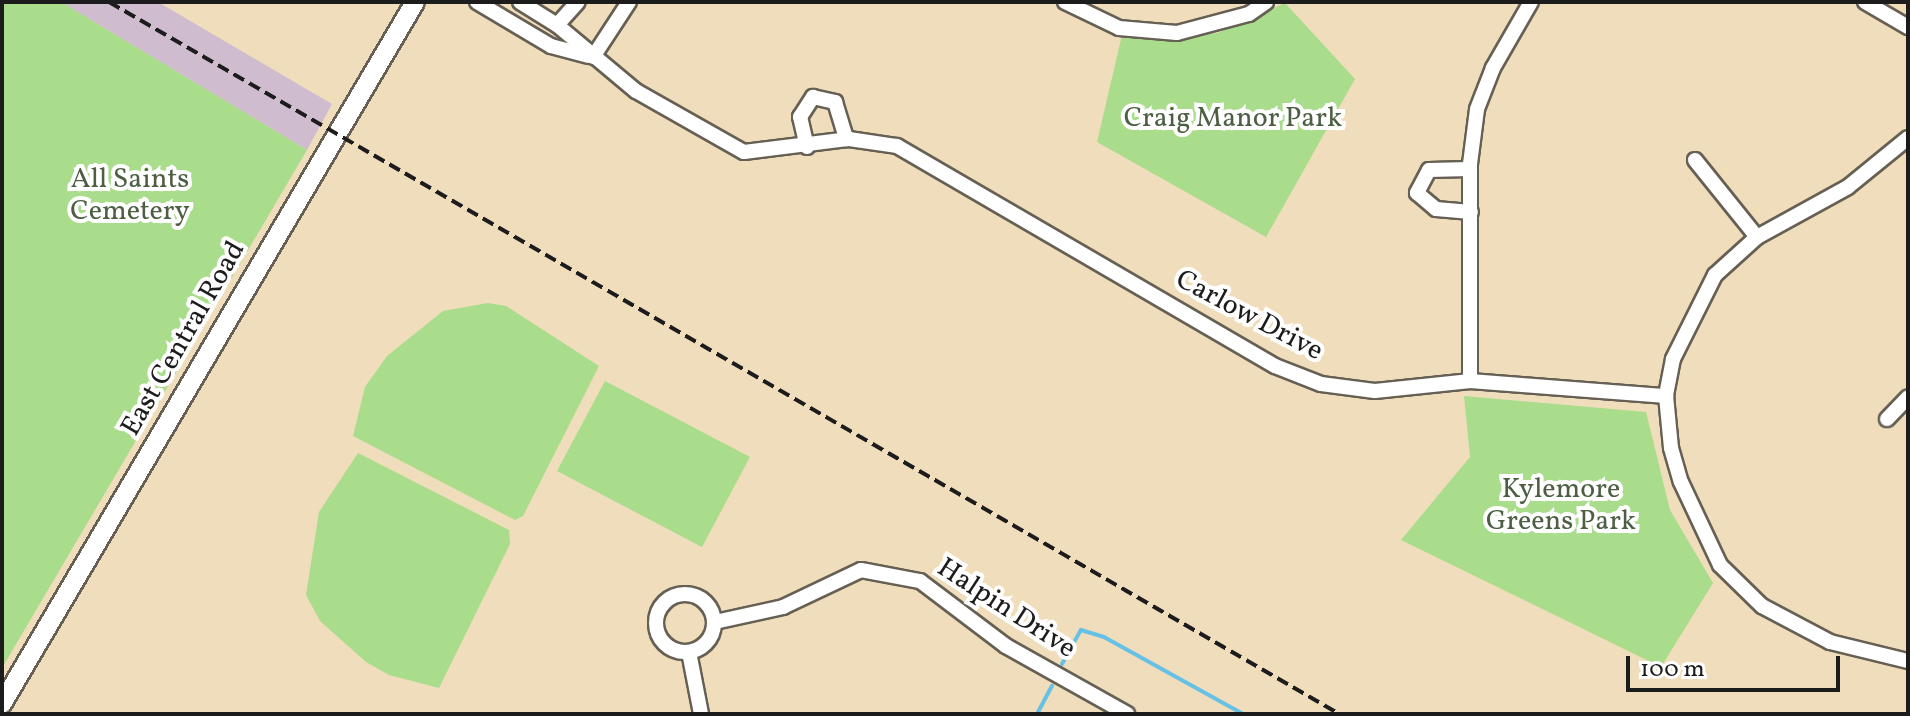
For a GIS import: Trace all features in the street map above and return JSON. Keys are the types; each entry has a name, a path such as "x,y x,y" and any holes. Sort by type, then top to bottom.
{"main road":[{"name":"East Central Road","path":"2,704 415,2"}],"street":[{"name":"Carlow Drive","path":"477,2 551,46 593,57"},
{"name":"Carlow Drive","path":"520,2 557,25 636,91 744,152 807,147 846,139 897,146 1275,366 1321,384 1375,391 1470,381 1666,396"},
{"path":"557,25 578,2"},
{"path":"593,57 629,2"},
{"path":"1065,2 1119,28 1177,33 1249,14 1266,2"},
{"path":"1470,381 1470,169 1477,109 1493,68 1531,2"},
{"path":"1865,2 1908,27"},
{"path":"807,147 800,117 813,97 835,102 846,139"},
{"path":"1908,138 1848,187 1757,237 1715,275 1673,359 1666,396 1671,448 1681,482 1720,565 1762,606 1830,642 1908,661"},
{"path":"1695,160 1757,237"},
{"path":"1470,169 1429,170 1417,193 1436,209 1471,212"},
{"path":"1887,419 1908,397"},
{"name":"Halpin Drive","path":"715,622 783,607 861,570 920,581 1006,646 1127,714"},
{"path":"689,594 707,603 715,622 705,645 689,652 663,642 656,624 663,605 689,594"},
{"path":"689,652 701,714"}],"shaded area":[{"path":"61,2 158,2 332,104 307,150"}],"green space":[{"name":"All Saints Cemetery","path":"2,2 61,2 307,150 2,668"},
{"name":"Craig Manor Park","path":"1285,3 1355,79 1266,237 1097,142 1122,35 1160,40 1218,33"},
{"path":"488,303 506,306 599,366 523,516 515,520 353,436 365,387 387,356 443,311"},
{"path":"605,381 750,457 702,547 557,471"},
{"name":"Kylemore Greens Park","path":"1464,396 1646,412 1670,510 1713,583 1661,667 1401,540 1470,457"},
{"path":"358,453 509,530 510,544 439,688 389,675 366,662 320,621 306,595 319,512"}],"waterway":[{"path":"1062,664 1081,630 1104,637 1243,714"},
{"path":"1037,714 1052,686"}],"railway":[{"path":"109,2 1339,714"}]}
